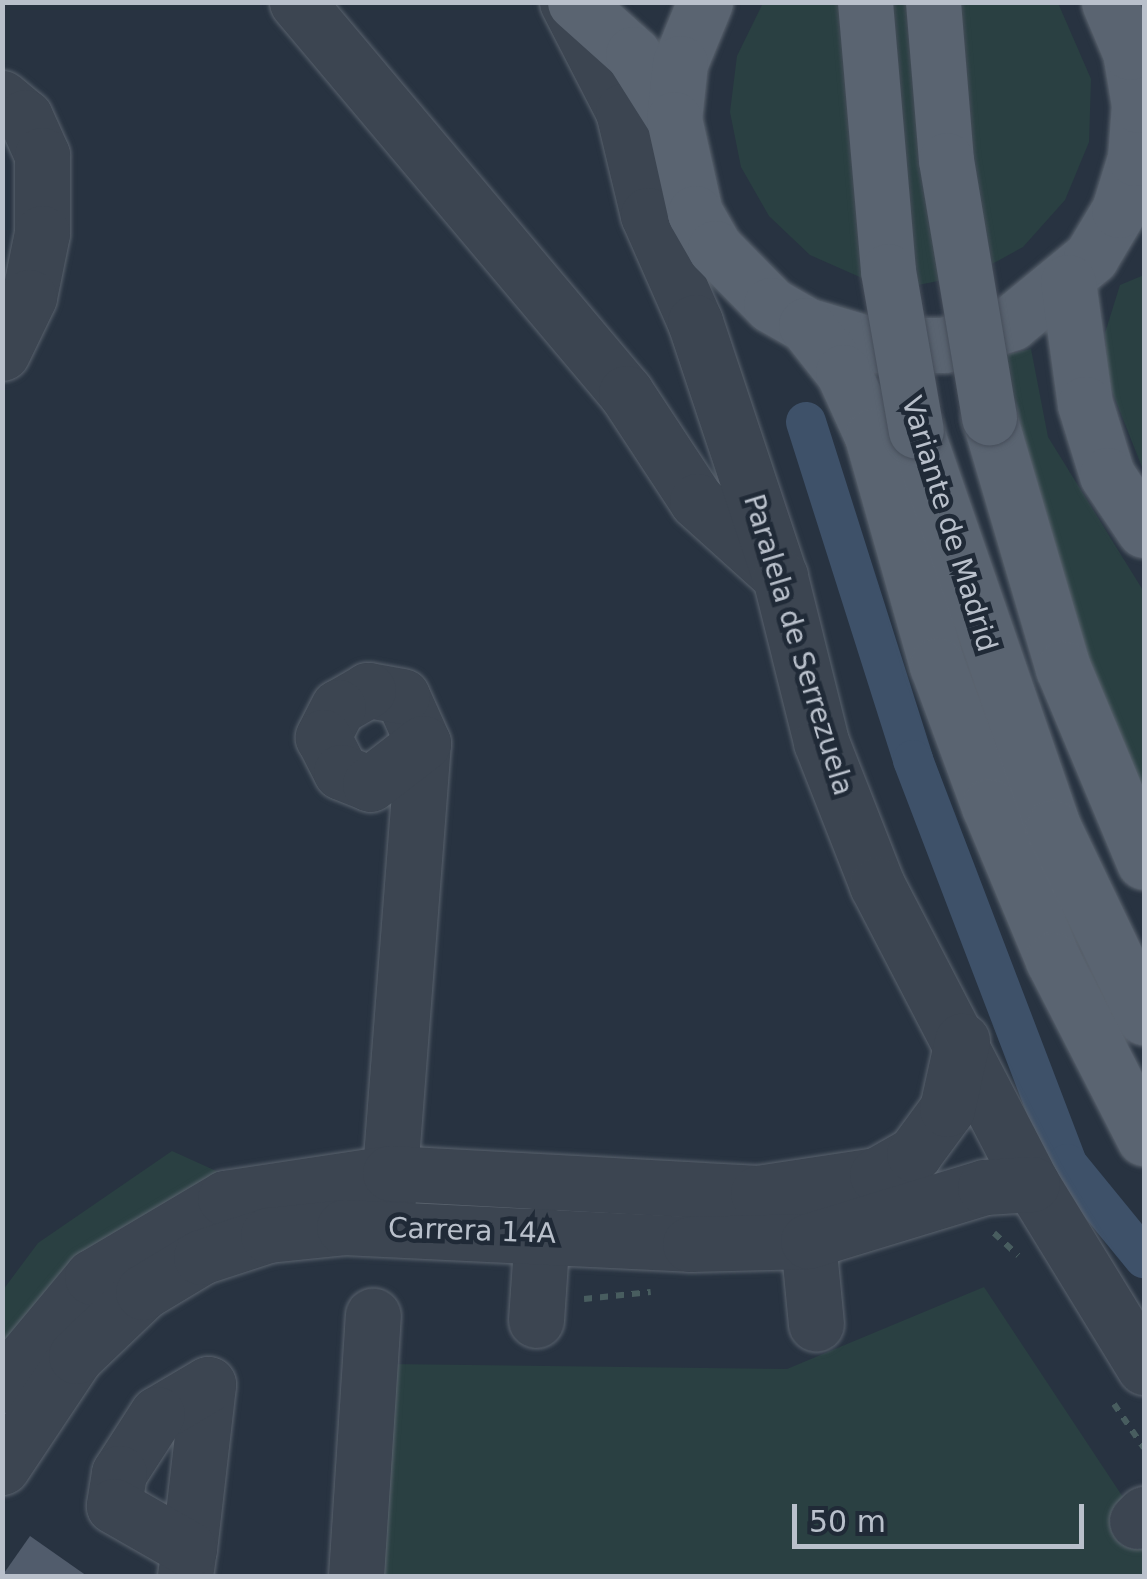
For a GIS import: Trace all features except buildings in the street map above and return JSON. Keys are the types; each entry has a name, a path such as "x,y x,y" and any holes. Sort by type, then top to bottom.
{"main road":[{"path":"576,2 633,54 674,119"},
{"path":"706,2 680,63 674,119 679,168 715,248 771,305 806,325 873,345 944,344 1010,322 1080,269 1144,247"},
{"name":"Variante de Madrid","path":"864,2 888,271 916,431 1046,809 1144,1017"},
{"path":"932,2 946,160 989,418 1063,668 1144,862"},
{"path":"1108,2 1137,59 1135,158 1119,210 1080,269 1096,439 1107,475 1144,530"},
{"path":"806,325 843,372 872,436 937,665 989,806 1052,960 1144,1138"}],"street":[{"path":"297,2 626,394 697,501 780,577"},
{"name":"Paralela de Serrezuela","path":"567,2 622,111 648,215 695,322 780,577 821,742 878,884 962,1040 1123,1377"},
{"path":"2,98 24,117 42,155 42,233 29,297 2,353"},
{"path":"386,1228 417,819 422,743 402,696 368,690 338,707 323,737 341,772 370,784 417,819"},
{"path":"370,784 422,743"},
{"name":"Carrera 14A","path":"2,1385 92,1277 225,1198 390,1173 758,1193 877,1176 914,1154 947,1108 962,1040"},
{"name":"Carrera 14A","path":"2,1467 76,1356 142,1292 201,1258 268,1235 386,1228 542,1233 690,1244 808,1241 984,1186 1032,1184"},
{"path":"537,1312 542,1233"},
{"path":"808,1241 816,1324"},
{"path":"356,1576 373,1316"}],"path":[{"path":"983,1222 1026,1268"},
{"path":"537,1312 668,1292"},
{"path":"1123,1377 1144,1448"}],"green space":[{"path":"763,3 1058,3 1091,79 1089,142 1065,200 1023,247 974,274 918,285 862,278 810,255 769,216 741,167 730,112 737,56"},
{"path":"1144,275 1144,472 1108,381 1105,333 1120,285"},
{"path":"1031,349 1048,437 1144,592 1144,798 1084,662 1000,356"},
{"path":"172,1151 276,1198 42,1353 3,1416 3,1290 38,1243"},
{"path":"984,1287 1144,1529 1144,1576 369,1576 387,1364 787,1369"}],"waterway":[{"path":"806,422 913,760 1067,1164 1144,1258"}]}
